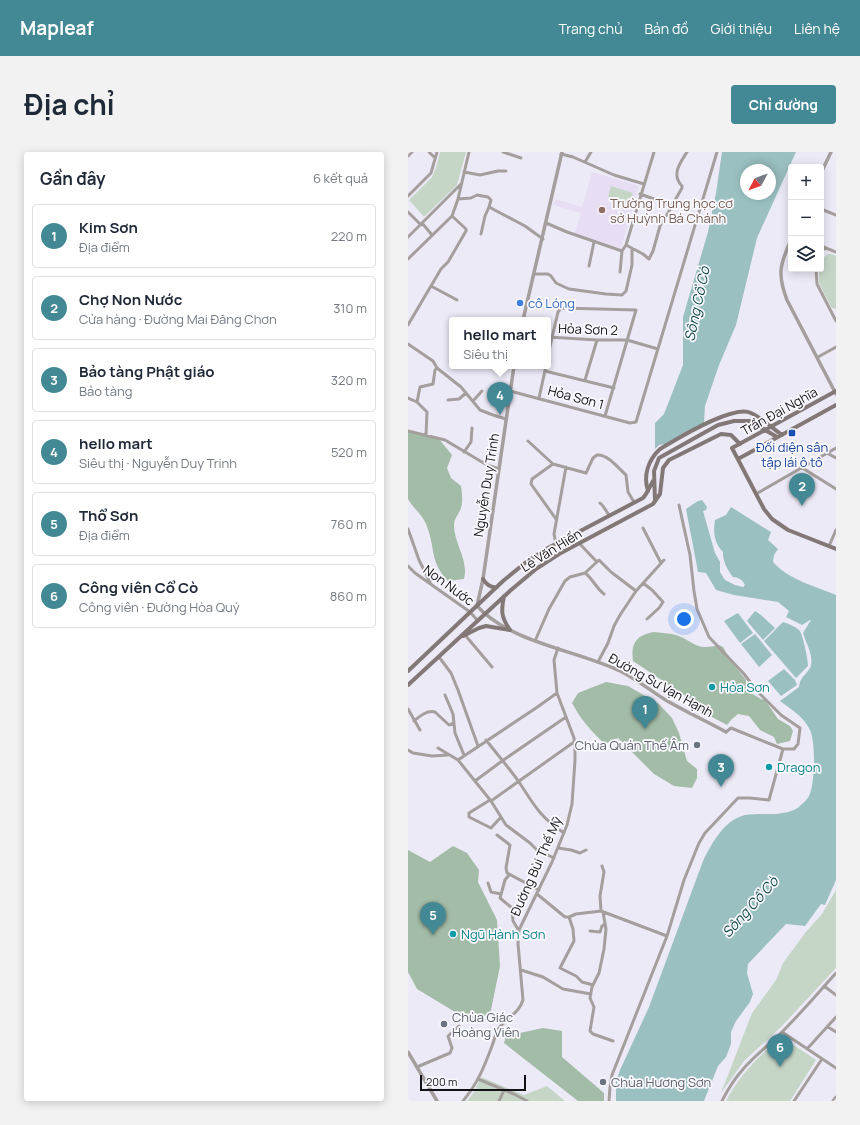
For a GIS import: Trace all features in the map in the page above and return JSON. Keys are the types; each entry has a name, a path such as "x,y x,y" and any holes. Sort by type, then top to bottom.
{"main road":[{"name":"Trần Đại Nghĩa","path":"836,392 770,426 732,448 738,459 836,404"},
{"path":"648,491 646,484 648,466 650,460 660,449 716,418 731,413 750,412 782,434"},
{"path":"655,501 653,481 654,471 660,458 664,454 718,425 734,421 750,420 777,437"},
{"path":"718,425 722,434"},
{"path":"655,501 660,494 663,468 669,460 722,434 731,435 740,444"},
{"path":"738,459 764,509 779,524 803,537 836,549"},
{"path":"648,491 653,481"},
{"name":"Lê Văn Hiến","path":"408,671 497,587 525,563 556,544 643,498 648,491"},
{"name":"Lê Văn Hiến","path":"408,685 504,596 536,569 559,554 649,507 655,501"},
{"path":"483,579 493,588 497,587"},
{"path":"504,596 501,610 504,622 510,630"},
{"path":"459,638 486,626 510,630"}],"street":[{"path":"408,156 412,152"},
{"path":"429,152 435,158"},
{"path":"408,196 429,176 437,152"},
{"path":"408,259 452,216 458,199 469,152"},
{"path":"503,152 520,158"},
{"path":"585,162 591,152"},
{"path":"620,272 622,251 626,245 640,194 654,152"},
{"path":"626,245 649,259 653,251 660,226 671,208 670,205 674,202 682,186 677,181 676,176 687,152"},
{"path":"658,349 717,152"},
{"path":"824,167 831,152"},
{"path":"524,317 562,153 614,175 644,184"},
{"path":"464,172 480,175 498,171 506,171"},
{"path":"408,237 461,184"},
{"path":"640,194 670,205"},
{"path":"458,199 471,198 477,195 491,199 481,234"},
{"path":"489,207 524,226 543,239"},
{"path":"824,210 836,215"},
{"path":"408,212 432,235"},
{"path":"408,325 441,269 448,262 466,231 466,229 452,216"},
{"path":"546,223 594,242 622,251"},
{"path":"589,266 594,242"},
{"path":"824,246 836,252"},
{"path":"788,247 782,264 781,284 787,300 836,392"},
{"path":"534,274 548,274 552,276 556,283 569,289 622,295 626,291 632,265 632,248"},
{"path":"816,272 817,284 836,321"},
{"path":"431,286 457,300"},
{"path":"551,334 558,312 561,308 636,310 605,416"},
{"path":"832,314 836,312"},
{"name":"Hỏa Sơn 2","path":"551,337 627,340 658,349"},
{"path":"585,380 597,340"},
{"path":"408,344 433,361 437,368 456,382 480,410 506,419"},
{"path":"818,357 836,347"},
{"name":"Hỏa Sơn 1","path":"510,391 630,423 636,422 658,349"},
{"path":"416,402 420,387 433,384 435,370 437,368"},
{"name":"Nguyễn Duy Trinh","path":"477,606 483,579 514,369"},
{"path":"539,398 545,371 614,388"},
{"path":"473,401 482,391"},
{"path":"448,400 459,399 466,393"},
{"path":"408,398 416,402 427,412 426,435"},
{"path":"464,452 471,442 472,428"},
{"path":"408,431 445,440 464,452 499,469"},
{"path":"528,441 553,464 586,473 595,456 602,455 626,475 628,492 634,502"},
{"path":"756,494 836,448"},
{"path":"827,453 836,458"},
{"path":"553,464 532,479 531,484 556,519"},
{"path":"556,544 554,534 566,467"},
{"path":"801,467 836,489"},
{"path":"600,504 609,515"},
{"path":"609,1101 612,1075 667,936 684,880 699,842 738,798 769,800 783,748 794,749 798,744 800,728 781,715 709,637 697,609 690,555 679,505"},
{"path":"598,662 608,643 614,626 643,582 662,561 642,528"},
{"path":"408,529 419,560 430,583"},
{"path":"829,546 836,530"},
{"path":"580,543 597,562 599,560 611,572 636,592"},
{"path":"535,640 549,608 565,581 570,577 586,573 597,562"},
{"name":"Non Nước","path":"408,566 415,573 470,612 478,620"},
{"path":"586,573 604,594"},
{"path":"643,582 663,602 647,619"},
{"name":"Đường Sư Vạn Hạnh","path":"477,606 485,614 510,630 622,672 666,700 726,732 731,728 783,748"},
{"path":"465,635 492,667"},
{"name":"Đường Bùi Thế Mỹ","path":"464,1101 474,1089 497,1032 521,1006 523,1000 519,932 554,858 570,817 575,760 574,742 557,693 554,660 558,648"},
{"path":"439,657 450,673 458,690 478,746"},
{"path":"458,760 557,693"},
{"path":"445,695 453,714 455,733 464,755"},
{"path":"408,710 420,730"},
{"path":"414,721 425,713 432,711 449,725 454,723"},
{"path":"475,781 566,717"},
{"path":"486,740 518,781 534,807 550,823 564,833"},
{"path":"501,817 491,828 471,819 468,816 469,813 574,742"},
{"path":"438,748 458,760 490,800 506,825 537,850 554,858"},
{"path":"408,750 413,753 432,756 452,756"},
{"path":"497,835 510,845 506,872 538,890"},
{"path":"558,848 580,853 586,850"},
{"path":"602,866 604,872 600,896 605,924 605,934 601,965 598,977 593,985 590,1000 594,1007 591,1032 613,1041"},
{"path":"509,875 504,880 500,899 512,910 513,921 519,932"},
{"path":"488,883 491,892 501,894"},
{"path":"536,894 565,917 576,914 602,912 667,936"},
{"path":"569,917 573,929 574,941 560,968 576,976 582,982 593,985"},
{"path":"590,931 600,932 602,926 605,924"},
{"path":"521,970 543,977 562,989 591,994"},
{"path":"722,1101 744,1067 782,1032 836,973"},
{"path":"824,986 836,995"},
{"path":"807,1048 836,1018"},
{"path":"417,1067 450,1053 452,1048 448,1036 459,1026"},
{"path":"828,1027 836,1032"},
{"path":"782,1032 836,1068"},
{"path":"408,1052 437,1101"},
{"path":"794,1101 822,1059"},
{"path":"478,1079 527,1101"},
{"path":"499,1101 504,1090"},
{"path":"833,1101 836,1097"}],"shaded area":[{"path":"440,152 466,152 457,185 424,217 409,200 432,177"},
{"name":"Trường Trung học cơ sở Huỳnh Bá Chánh","path":"592,172 639,186 621,248 574,234 581,213 553,205 555,199 582,207"},
{"path":"611,186 633,193 630,204 608,197"},
{"path":"828,254 836,256 836,309 832,308 830,305 819,283 819,272 824,272 824,257"},
{"path":"408,432 439,439 452,455 447,468 451,478 461,486 462,505 454,525 456,539 465,565 464,579 448,581 442,574 435,561 426,524 408,499"},
{"path":"653,632 676,635 700,646 711,647 719,645 723,647 731,661 746,680 746,690 765,700 778,719 790,726 793,731 790,741 777,744 774,737 760,730 749,716 738,714 727,725 699,710 698,702 693,701 633,661 634,645 638,638"},
{"path":"606,682 628,686 659,704 672,718 679,733 687,761 697,769 697,778 692,788 674,786 654,774 618,738 605,744 587,725 572,703 578,693"},
{"name":"Ngũ Hành Sơn","path":"453,846 467,853 479,870 478,882 497,920 500,966 491,1010 488,1018 480,1023 470,1021 417,989 408,972 408,850 430,862"},
{"path":"836,890 836,968 781,1027 744,1061 721,1093 752,1013 776,980 783,963 805,933 822,914"},
{"path":"543,1028 562,1031 562,1057 604,1093 604,1101 578,1101 504,1043 506,1036"},
{"path":"782,1037 816,1060 790,1101 726,1101 737,1083 751,1066"},
{"path":"481,1077 524,1095 547,1086 565,1101 467,1101 474,1092"}],"water":[{"name":"Sông Cổ Cò","path":"722,152 796,152 791,164 788,164 788,170 776,196 776,164 740,164 740,200 774,200 757,238 736,325 719,365 705,406 704,423 665,444 659,445 655,449 655,423 664,414 683,365 683,317 708,232"},
{"name":"Sông Cổ Cò","path":"702,500 707,507 706,510 703,511 715,553 720,562 720,572 725,580 743,587 745,585 740,579 733,577 729,572 724,562 723,552 720,549 715,537 715,520 726,515 731,507 771,532 768,540 778,549 774,555 773,562 779,568 794,578 836,595 836,880 825,905 821,904 805,926 786,924 748,964 747,973 753,994 750,1002 736,1021 731,1032 731,1044 726,1057 718,1066 704,1101 616,1101 616,1082 620,1070 649,1007 703,861 710,847 725,827 738,818 745,815 783,813 796,809 808,797 813,782 814,753 810,730 801,717 780,701 799,687 802,679 810,668 810,650 803,633 811,620 802,625 786,617 789,611 778,602 734,595 716,590 706,573 698,572 686,509"},
{"path":"755,611 775,628 763,640 747,621"},
{"path":"738,613 753,633 740,643 724,621"},
{"path":"783,622 794,626 800,631 803,638 808,666 796,678 764,641"},
{"path":"755,634 772,655 759,667 741,644"},
{"path":"784,669 795,680 797,685 781,696 768,681"}],"place":[{"name":"Trường Trung học cơ sở Huỳnh Bá Chánh","path":"602,210"},
{"name":"cô Lóng","path":"520,303"},
{"name":"hello mart","path":"500,415"},
{"name":"Đối diện sân tập lái ô tô","path":"792,433"},
{"name":"Chợ Non Nước","path":"802,506"},
{"name":"Hỏa Sơn","path":"712,687"},
{"name":"Kim Sơn","path":"645,729"},
{"name":"Chùa Quán Thế Âm","path":"697,745"},
{"name":"Dragon","path":"769,767"},
{"name":"Bảo tàng Phật giáo","path":"721,787"},
{"name":"Ngũ Hành Sơn","path":"453,934"},
{"name":"Thổ Sơn","path":"433,935"},
{"name":"Chùa Giác Hoàng Viên","path":"444,1024"},
{"name":"Công viên Cổ Cò","path":"780,1067"},
{"name":"Chùa Hương Sơn","path":"603,1082"}]}
